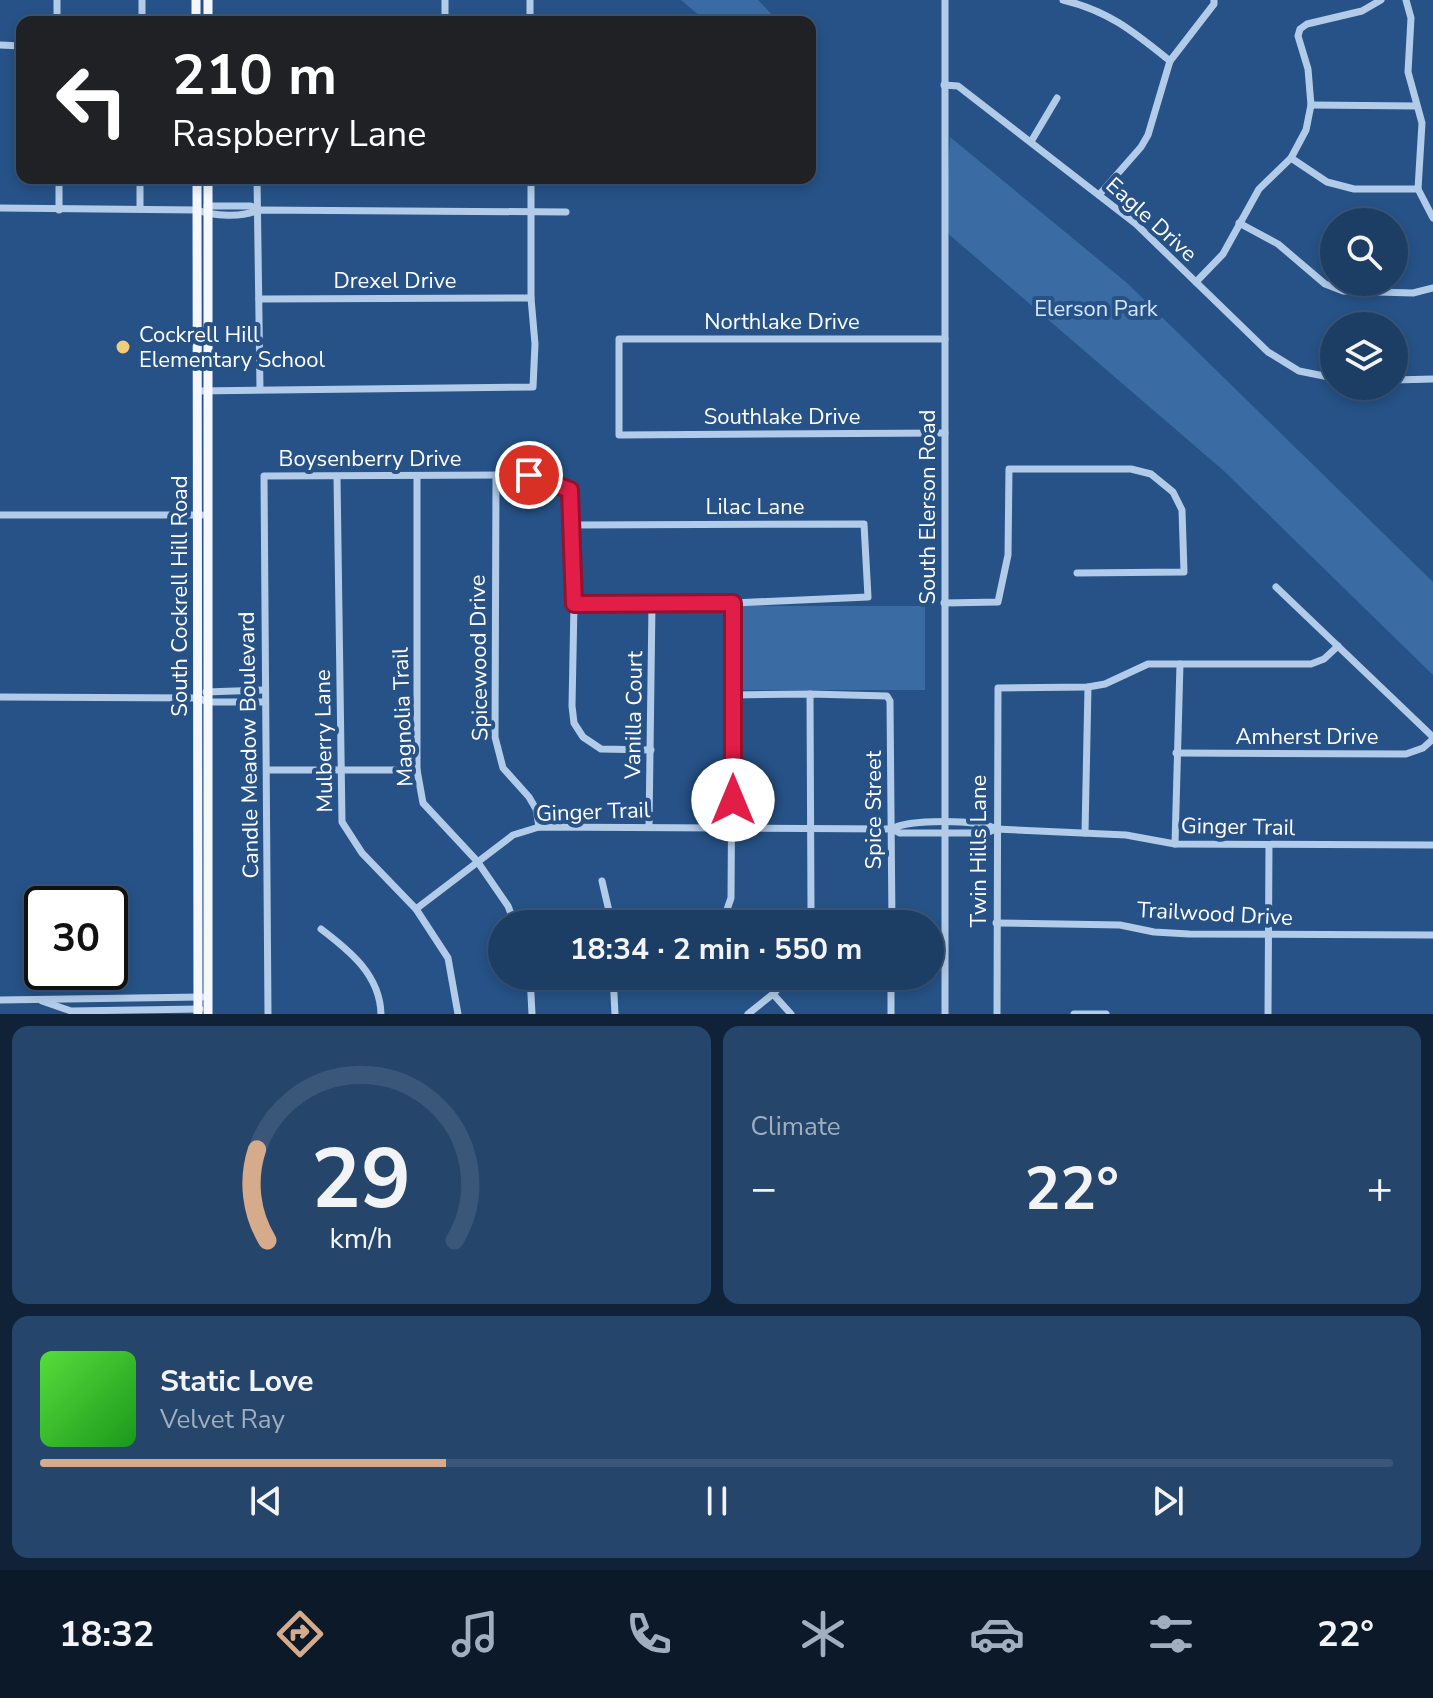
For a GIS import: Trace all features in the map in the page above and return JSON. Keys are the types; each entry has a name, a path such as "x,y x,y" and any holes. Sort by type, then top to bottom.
{"main road":[{"name":"South Cockrell Hill Road","path":"197,184 197,391 208,696 203,860 203,1012"},
{"name":"South Cockrell Hill Road","path":"203,860 198,698 208,390 208,184"}],"street":[{"name":"South Elerson Road","path":"945,0 945,1014"},
{"path":"1063,0 1087,6 1117,20 1170,61"},
{"path":"1196,282 1223,254 1259,189 1291,158 1306,130 1311,105 1308,69 1298,36 1300,29 1307,24 1362,11 1381,0"},
{"path":"1406,0 1411,18 1408,72 1422,123 1418,189 1433,218"},
{"path":"1099,195 1148,135 1170,61 1214,2"},
{"name":"Eagle Drive","path":"944,85 958,86 1032,140 1136,224 1268,352 1299,371 1320,375"},
{"path":"1032,140 1057,98"},
{"path":"1311,105 1416,106"},
{"path":"1291,158 1327,182 1354,189 1418,189"},
{"path":"59,184 59,210"},
{"path":"140,184 140,209"},
{"path":"257,184 260,389"},
{"path":"197,391 533,387 531,184"},
{"path":"0,208 208,210 251,206 258,210 566,212"},
{"path":"1239,223 1278,244 1325,284 1343,291 1413,293 1433,288"},
{"name":"Drexel Drive","path":"259,299 531,298"},
{"name":"Northlake Drive","path":"619,435 619,339 945,339"},
{"path":"1408,380 1433,379"},
{"name":"Southlake Drive","path":"619,435 945,433"},
{"path":"944,603 998,602 1008,555 1009,469 1131,469 1151,474 1167,486 1182,510 1184,572 1077,573"},
{"name":"Spicewood Drive","path":"496,475 495,737 503,768 529,797 536,809 539,827"},
{"name":"Boysenberry Drive","path":"264,476 529,475 570,490 573,525"},
{"name":"Candle Meadow Boulevard","path":"264,476 268,1014"},
{"name":"Magnolia Trail","path":"417,476 417,770 423,803 477,861 510,910"},
{"name":"Mulberry Lane","path":"337,477 342,822 362,853 416,909 448,958 458,1014"},
{"path":"0,515 203,515"},
{"name":"Lilac Lane","path":"573,525 864,524 868,597 733,603"},
{"path":"573,525 574,723 583,737 601,749 651,750"},
{"path":"1276,587 1433,738"},
{"path":"574,604 733,603 733,826 731,898 727,910"},
{"name":"Vanilla Court","path":"649,827 652,604"},
{"path":"1085,833 1088,687 1105,684 1148,664 1311,664 1324,659 1338,646"},
{"path":"1175,844 1180,664"},
{"name":"Twin Hills Lane","path":"997,1014 998,688 1088,687"},
{"path":"0,697 198,698 265,690"},
{"path":"732,695 810,694 809,910"},
{"name":"Spice Street","path":"810,694 887,696 890,701 892,910"},
{"path":"208,696 265,702"},
{"name":"Amherst Drive","path":"1176,753 1406,754 1423,748 1433,738"},
{"path":"268,770 417,770"},
{"name":"Ginger Trail","path":"892,829 900,824 987,823 996,829"},
{"name":"Ginger Trail","path":"416,909 513,835 539,827 733,826 892,829 900,833 986,833 996,829 1126,835 1175,844 1433,845"},
{"path":"1268,1014 1269,845"},
{"path":"602,881 609,910"},
{"name":"Trailwood Drive","path":"996,923 1085,924 1189,934 1433,935"},
{"path":"321,929 355,954 381,996 381,1014"},
{"path":"531,990 532,1014"},
{"path":"614,990 615,1014"},
{"path":"748,1014 777,990"},
{"path":"891,990 891,1014"},
{"path":"773,994 791,1014"},
{"path":"0,1000 203,997"},
{"path":"36,999 71,1012 203,1012"},
{"path":"1074,1014 1106,1014"}],"green space":[{"path":"681,0 758,0 773,16 700,16"},
{"name":"Elerson Park","path":"950,137 1127,283 1433,582 1433,675 1224,471 945,231"},
{"path":"736,606 925,606 925,690 736,690"}],"place":[{"name":"Cockrell Hill Elementary School","path":"123,347"}],"route":[{"path":"529,475 570,490 574,604 733,603 733,800"}]}
